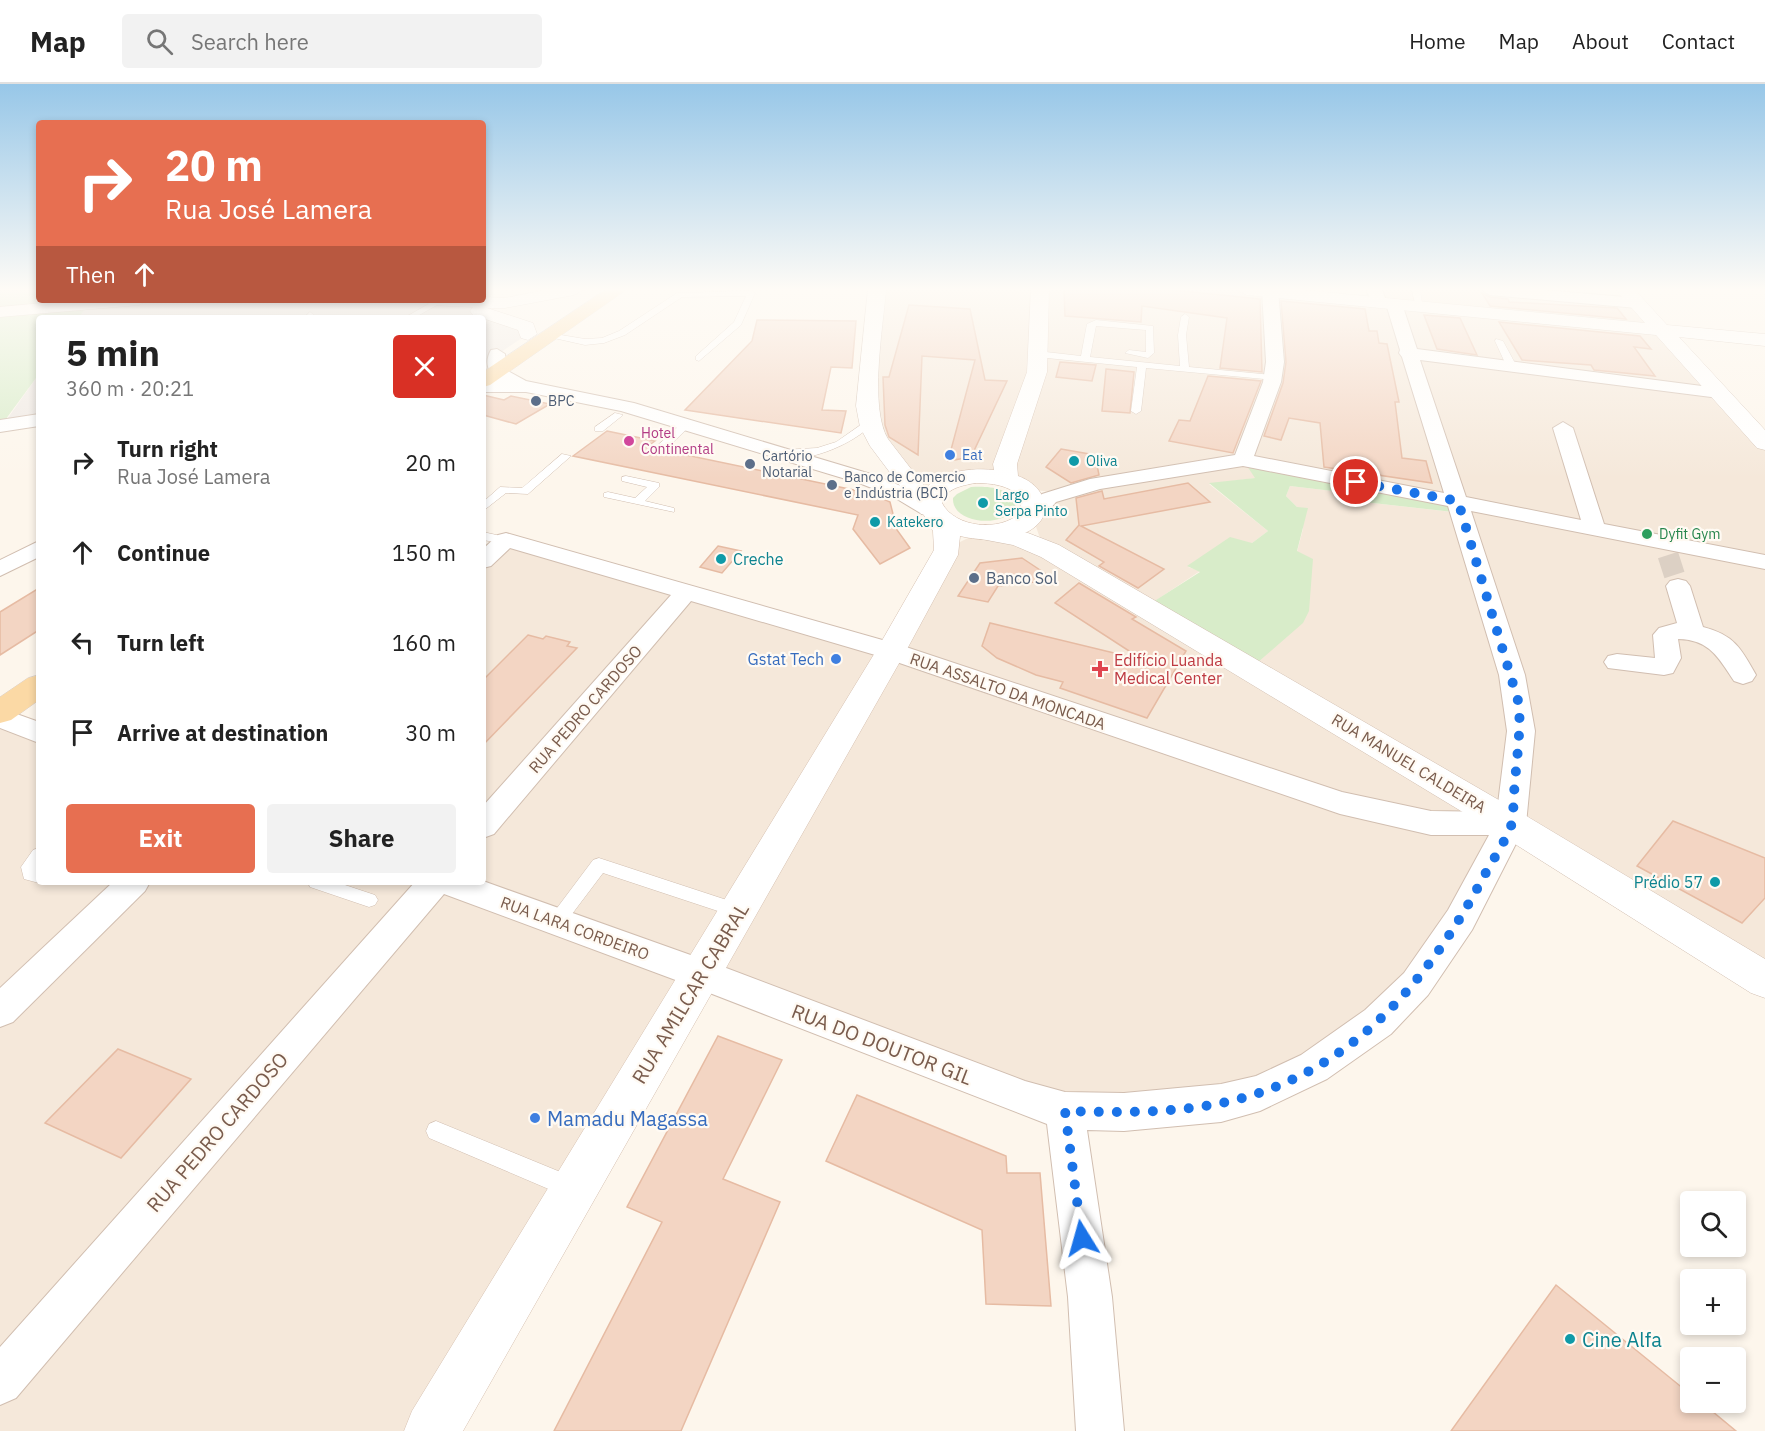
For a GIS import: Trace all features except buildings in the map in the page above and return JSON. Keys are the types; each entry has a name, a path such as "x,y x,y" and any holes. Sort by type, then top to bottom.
{"main road":[{"path":"490,368 507,353"},
{"path":"490,368 518,353"},
{"path":"0,686 36,662"},
{"path":"0,712 36,687"}],"street":[{"path":"872,353 867,406 868,423 875,441 903,471 938,527"},
{"path":"1243,460 1273,378 1274,353"},
{"path":"1511,824 1521,731 1519,704 1458,501 1407,353 1719,393"},
{"path":"1682,353 1765,443"},
{"path":"1037,354 1036,372 1005,464 1014,483 1031,493 1036,504 1037,531 1050,551"},
{"path":"490,368 504,378 519,384 626,405 879,483 906,493 938,527 962,540 1018,527 1029,520 1049,498 1097,483 1243,460 1595,529 1666,549 1765,562"},
{"path":"486,387 519,384"},
{"path":"1,426 36,420"},
{"path":"1563,428 1595,529"},
{"name":"RUA AMILCAR CABRAL","path":"432,1431 891,651 938,527 929,499 934,490 944,483 975,476 1014,483"},
{"path":"1014,483 1052,492 1069,491"},
{"name":"RUA MANUEL CALDEIRA","path":"986,533 1019,538 1050,551 1511,824 1765,980"},
{"path":"486,555 494,538"},
{"name":"RUA ASSALTO DA MONCADA","path":"494,538 687,591 891,651 1340,803 1431,823 1511,824"},
{"path":"0,569 36,550"},
{"path":"1678,586 1692,633"},
{"name":"RUA PEDRO CARDOSO","path":"486,823 687,591"},
{"path":"1617,662 1664,667 1668,658 1665,635 1677,631 1710,636 1721,642 1743,675"},
{"path":"0,717 36,732"},
{"name":"RUA DO DOUTOR GIL","path":"701,974 1025,1099 1065,1111 1124,1112 1221,1103 1260,1093 1289,1080 1346,1047 1378,1022 1416,984 1460,920 1511,824"},
{"path":"0,1011 131,885"},
{"name":"RUA PEDRO CARDOSO","path":"0,1382 432,885"},
{"name":"RUA LARA CORDEIRO","path":"457,885 701,974"},
{"path":"1065,1111 1090,1297 1100,1431"}],"lane":[{"path":"699,358 705,353"},
{"path":"1037,354 1148,355 1150,353"},
{"path":"1184,353 1185,369"},
{"path":"1505,353 1512,365"},
{"path":"1086,354 1142,364 1273,378"},
{"path":"1136,411 1142,364"},
{"path":"599,429 618,415"},
{"path":"665,450 672,438 688,423"},
{"path":"776,453 822,450 847,441 868,423"},
{"path":"486,505 504,489 524,492 566,456"},
{"path":"636,470 608,495 670,510"},
{"path":"640,482 650,473"},
{"path":"626,479 655,485 637,502"},
{"path":"36,859 30,867 30,874 36,875"},
{"path":"557,921 599,865 739,911"},
{"path":"325,885 369,900"},
{"path":"436,1131 574,1189"}],"shaded area":[{"path":"486,353 500,353 486,362"},
{"path":"876,353 1683,353 1765,443 1765,973 1512,825 1416,984 1289,1080 1065,1111 701,974 430,1431 0,1431 0,717 36,730 36,885 486,885 486,558 506,540 891,651 954,545 972,536 1041,541 1034,521 1052,492 1035,490 992,477 922,498 875,441","holes":["1244,461 1461,513 1346,500 1341,492 1290,486 1286,496 1297,507 1303,529 1297,552 1146,607 1200,571 1188,567 1252,543 1268,531 1209,484 1256,478"]},
{"path":"36,378 36,420 3,425"}],"green space":[{"path":"0,353 36,353 36,378 0,427"},
{"path":"1243,460 1458,501 1462,513 1346,500 1341,492 1290,486 1286,496 1297,507 1308,508 1297,551 1313,559 1309,611 1303,623 1250,669 1145,607 1200,572 1187,566 1230,537 1252,543 1268,531 1209,483 1255,478"},
{"path":"971,487 990,487 1002,491 1016,503 1012,511 1004,517 982,521 971,519 961,514 955,507 953,498"}],"tunnel":[{"path":"1668,555 1678,586"}],"place":[{"name":"BPC","path":"536,401"},
{"name":"Hotel Continental","path":"629,441"},
{"name":"Eat","path":"950,455"},
{"name":"Oliva","path":"1074,461"},
{"name":"Cartório Notarial","path":"750,464"},
{"name":"Banco de Comercio e Indústria (BCI)","path":"832,485"},
{"name":"Largo Serpa Pinto","path":"983,503"},
{"name":"Katekero","path":"875,522"},
{"name":"Dyfit Gym","path":"1647,534"},
{"name":"Creche","path":"721,559"},
{"name":"Banco Sol","path":"974,578"},
{"name":"Gstat Tech","path":"836,659"},
{"name":"Edifício Luanda Medical Center","path":"1100,669"},
{"name":"Prédio 57","path":"1715,882"},
{"name":"Mamadu Magassa","path":"535,1118"},
{"name":"Cine Alfa","path":"1570,1339"}],"route":[{"path":"1082,1238 1065,1111 1124,1112 1221,1103 1260,1093 1314,1067 1346,1047 1378,1022 1416,984 1460,920 1511,824 1521,731 1519,704 1458,501 1356,482"}]}
